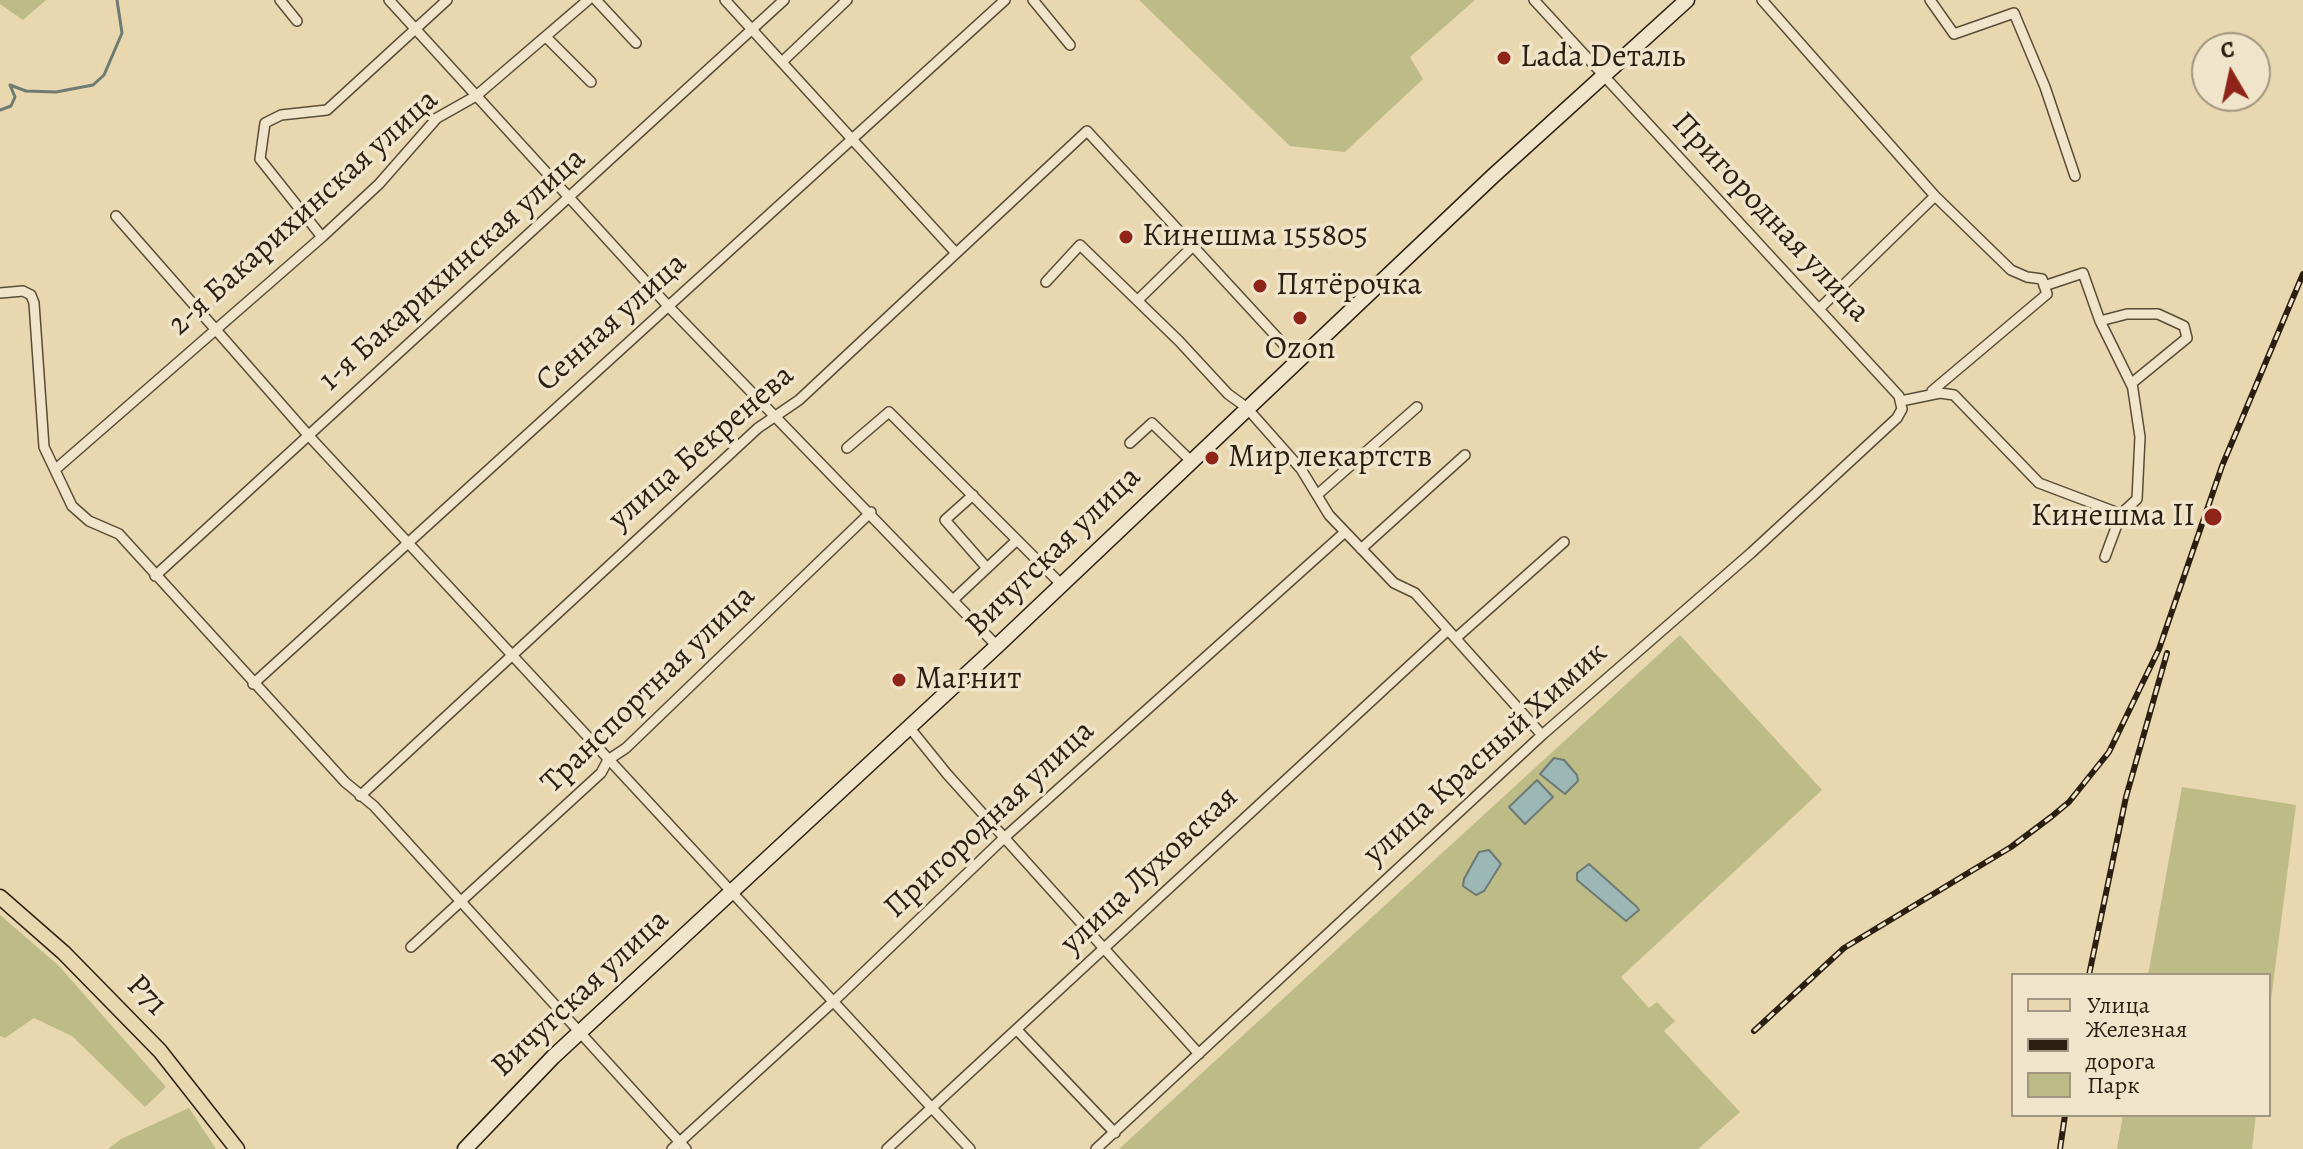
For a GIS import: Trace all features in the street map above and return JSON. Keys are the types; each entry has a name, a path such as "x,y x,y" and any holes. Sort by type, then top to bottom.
{"main road":[{"name":"Вичугская улица","path":"465,1149 517,1091 997,646 1297,359 1687,0"},
{"name":"Р71","path":"0,897 64,953 160,1051 237,1149"}],"street":[{"path":"280,0 297,21"},
{"path":"389,0 670,308 871,512 997,646"},
{"path":"322,237 260,159 265,123 281,115 327,110 447,0"},
{"name":"2-я Бакарихинская улица","path":"57,468 322,237 379,184 437,118 476,96 588,0"},
{"path":"596,0 636,43"},
{"path":"725,0 956,253"},
{"name":"1-я Бакарихинская улица","path":"155,576 784,0"},
{"path":"783,61 847,0"},
{"name":"Сенная улица","path":"253,684 670,308 852,137 1005,0"},
{"path":"1033,0 1070,45"},
{"name":"Пригородная улица","path":"1534,0 1900,398"},
{"path":"1762,0 1935,196 2011,270 2043,282 2083,273 2100,321 2132,386 2140,437 2137,499 2121,514 2105,557"},
{"path":"1930,0 1954,34 2014,13 2045,87 2075,176"},
{"path":"546,37 591,82"},
{"name":"улица Бекренева","path":"360,796 511,653 776,416 799,400 1087,131 1193,246"},
{"path":"1819,309 1935,196"},
{"path":"116,216 309,436 970,1149"},
{"path":"1046,282 1080,245 1228,394 1246,407 1301,469 1345,532 1394,583 1415,593 1542,735"},
{"path":"1138,300 1193,246 1297,359"},
{"path":"1932,391 2047,294 2043,282"},
{"path":"0,293 23,291 31,295 34,303 44,447 57,468 72,506 80,515 119,534 253,684 360,796 374,806 679,1147"},
{"path":"2100,321 2127,314 2158,314 2184,326 2187,338 2132,386"},
{"path":"1900,398 1940,393 1954,395 2032,479 2121,514"},
{"name":"улица Красный Химик","path":"1096,1149 1542,735 1751,553 1897,418 1902,409 1900,398"},
{"path":"1317,495 1417,407"},
{"path":"847,448 889,412 1061,584"},
{"path":"1130,443 1152,423 1190,460"},
{"path":"1361,549 1465,455"},
{"path":"973,495 945,520 987,568"},
{"name":"Транспортная улица","path":"411,947 462,904 601,773 608,760 626,748 871,512"},
{"name":"Пригородная улица","path":"679,1147 1005,837 1345,532"},
{"path":"953,600 1017,540"},
{"path":"1456,638 1564,542"},
{"name":"улица Луховская","path":"887,1149 1448,630"},
{"path":"909,727 1199,1054"},
{"path":"1017,1030 1115,1133"}],"green space":[{"path":"0,0 46,0 23,20 0,4"},
{"path":"1139,0 1475,0 1410,57 1423,79 1345,152 1290,146"},
{"path":"1680,635 1822,790 1621,977 1649,1008 1657,1002 1675,1021 1664,1031 1740,1112 1698,1149 1119,1149"},
{"path":"2182,787 2296,805 2271,1000 2271,973 2148,973"},
{"path":"0,915 58,965 166,1087 145,1107 72,1036 34,1018 5,1038 0,1036"},
{"path":"189,1108 216,1149 108,1149 121,1139"},
{"path":"2123,1117 2256,1117 2252,1149 2117,1149"}],"water":[{"path":"1554,758 1564,760 1577,775 1578,781 1565,794 1540,774"},
{"path":"1537,780 1553,797 1525,824 1509,807"},
{"path":"1489,850 1501,864 1484,891 1476,895 1463,886 1464,879 1479,852"},
{"path":"1589,864 1639,910 1626,921 1577,880 1577,873"}],"waterway":[{"path":"0,110 11,106 15,97 10,85 26,91 56,92 93,85 104,75 122,33 117,0"}],"railway":[{"path":"1754,1031 1844,948 2011,847 2051,817 2069,802 2109,752 2159,649 2222,466 2303,274"},
{"path":"2089,973 2126,797 2167,653"},
{"path":"2060,1149 2065,1117"}],"place":[{"name":"Lada Dеталь","path":"1504,58"},
{"name":"Кинешма 155805","path":"1126,237"},
{"name":"Пятёрочка","path":"1260,286"},
{"name":"Ozon","path":"1300,318"},
{"name":"Мир лекартств","path":"1212,458"},
{"name":"Кинешма II","path":"2213,517"},
{"name":"Магнит","path":"899,680"}]}
